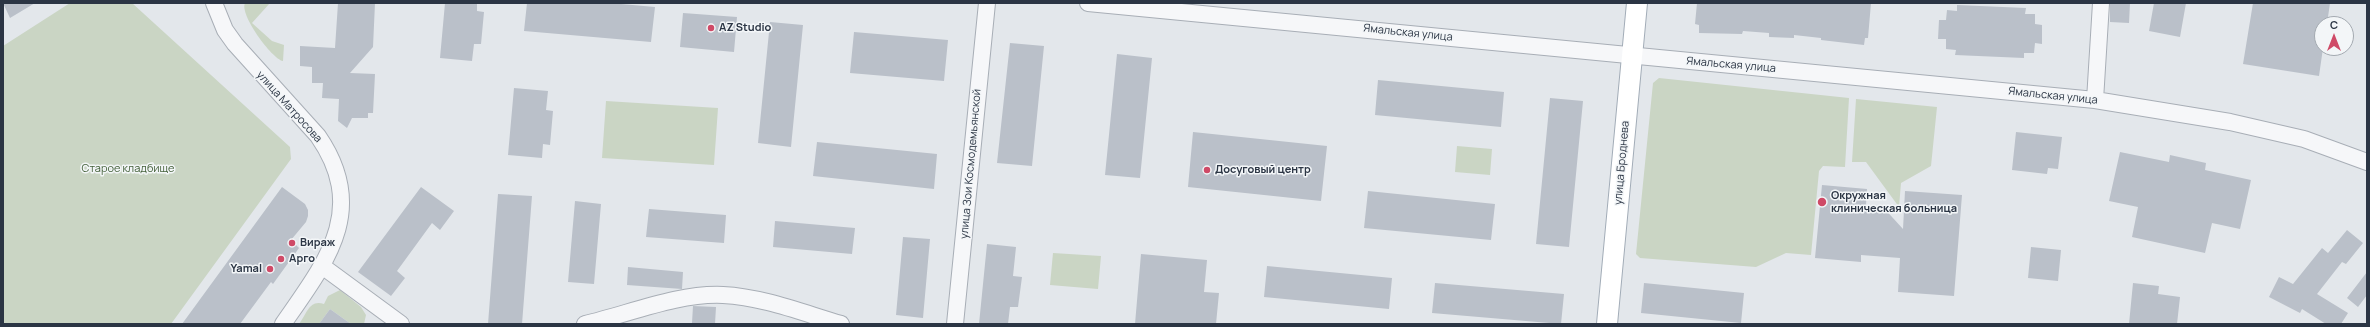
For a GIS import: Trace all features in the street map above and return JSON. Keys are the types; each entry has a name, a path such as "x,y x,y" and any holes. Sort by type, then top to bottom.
{"main road":[{"name":"улица Броднева","path":"1607,324 1637,3"}],"street":[{"name":"улица Матросова","path":"214,3 225,30 235,44 318,136 328,150 335,168 340,197 338,228 333,246 322,266 283,324"},
{"name":"улица Зои Космодемьянской","path":"955,324 987,3"},
{"name":"Ямальская улица","path":"1088,3 2095,100 2230,122 2304,139 2367,162"},
{"path":"2095,100 2101,3"},
{"path":"322,266 401,324"},
{"path":"585,324 690,298 722,295 752,299 841,324"}],"green space":[{"name":"Старое кладбище","path":"70,3 132,3 290,147 291,159 171,324 3,324 3,46"},
{"path":"245,3 270,3 252,23 272,41 284,45 283,61 272,53 251,26 244,9"},
{"path":"1659,78 1849,98 1845,167 1823,166 1819,171 1811,255 1786,253 1756,267 1640,258 1636,254 1653,83"},
{"path":"1856,99 1937,107 1931,166 1901,183 1899,207 1866,162 1852,162"},
{"path":"606,101 718,108 714,165 602,158"},
{"path":"1457,146 1492,149 1490,175 1455,172"},
{"path":"1053,253 1101,256 1098,289 1050,285"},
{"path":"340,290 361,307 366,315 364,324 351,324 330,309 319,324 299,324 312,305 319,303 324,304 328,296"}],"building":[{"path":"3,3 35,3 10,18"},
{"path":"338,3 375,3 373,47 350,73 375,74 373,113 368,113 368,118 352,118 347,128 338,121 339,99 322,98 323,83 312,83 312,67 300,66 300,46 335,48"},
{"path":"445,3 477,3 477,11 484,12 481,44 474,44 472,61 440,58"},
{"path":"527,3 610,3 655,7 651,42 524,31"},
{"path":"1697,3 1871,3 1868,38 1865,38 1864,45 1794,35 1794,38 1769,37 1769,33 1743,31 1742,34 1699,33 1699,25 1695,24"},
{"path":"2110,3 2130,3 2129,23 2110,22"},
{"path":"2154,3 2186,3 2180,37 2149,31"},
{"path":"2253,3 2330,3 2328,16 2314,16 2314,56 2322,56 2319,76 2243,64"},
{"path":"1957,5 2026,8 2025,14 2035,14 2035,24 2042,25 2042,44 2035,43 2034,53 2024,53 2024,58 1955,55 1956,50 1946,49 1946,39 1938,39 1939,20 1946,20 1947,10 1957,11"},
{"path":"683,13 737,17 734,52 680,47"},
{"path":"770,22 803,25 791,147 758,143"},
{"path":"854,32 948,40 944,81 850,73"},
{"path":"1010,43 1044,46 1032,166 997,163"},
{"path":"1117,54 1152,58 1140,178 1105,175"},
{"path":"1378,80 1504,92 1501,127 1375,115"},
{"path":"514,88 548,91 546,110 553,111 550,145 543,144 542,158 508,155"},
{"path":"1550,98 1583,101 1569,247 1536,244"},
{"path":"1193,132 1327,146 1321,201 1188,187"},
{"path":"2016,132 2062,137 2058,169 2048,168 2047,174 2012,170"},
{"path":"817,142 937,154 934,189 813,176"},
{"path":"2120,152 2169,162 2170,155 2206,163 2205,170 2251,180 2240,229 2212,223 2205,253 2132,237 2138,207 2109,201"},
{"path":"1822,185 1867,189 1866,205 1882,206 1903,229 1905,191 1962,195 1954,296 1898,292 1900,258 1861,255 1861,262 1815,258"},
{"path":"282,187 305,204 308,210 308,216 306,222 291,240 299,248 273,284 271,282 240,324 182,324"},
{"path":"421,187 454,211 440,230 432,223 397,271 405,278 391,296 358,272"},
{"path":"1368,191 1495,204 1491,240 1364,228"},
{"path":"498,194 532,196 522,324 488,324"},
{"path":"575,201 601,204 594,284 568,282"},
{"path":"649,209 726,215 724,243 646,237"},
{"path":"775,221 855,228 852,254 773,247"},
{"path":"2347,230 2363,243 2346,264 2342,262 2317,294 2348,313 2341,324 2326,324 2302,309 2300,313 2269,297 2279,277 2293,284 2322,248 2328,253"},
{"path":"903,237 930,239 923,318 896,315"},
{"path":"987,244 1016,247 1013,276 1022,277 1018,307 1010,307 1008,324 979,324"},
{"path":"2031,247 2061,250 2058,281 2028,278"},
{"path":"1141,254 1207,260 1204,292 1219,293 1216,324 1135,324"},
{"path":"1267,266 1392,278 1389,309 1264,297"},
{"path":"628,267 683,272 682,289 627,285"},
{"path":"2367,272 2367,295 2358,307 2347,298"},
{"path":"1435,283 1564,294 1561,324 1432,313"},
{"path":"1644,283 1744,293 1741,323 1641,313"},
{"path":"2133,283 2159,286 2158,294 2180,297 2177,324 2129,324"},
{"path":"693,306 716,307 715,324 692,323"},
{"path":"330,309 351,324 319,324"}],"place":[{"name":"AZ Studio","path":"711,28"},
{"name":"Досуговый центр","path":"1207,170"},
{"name":"Окружная клиническая больница","path":"1822,202"},
{"name":"Вираж","path":"292,243"},
{"name":"Арго","path":"281,259"},
{"name":"Yamal","path":"270,269"}]}
